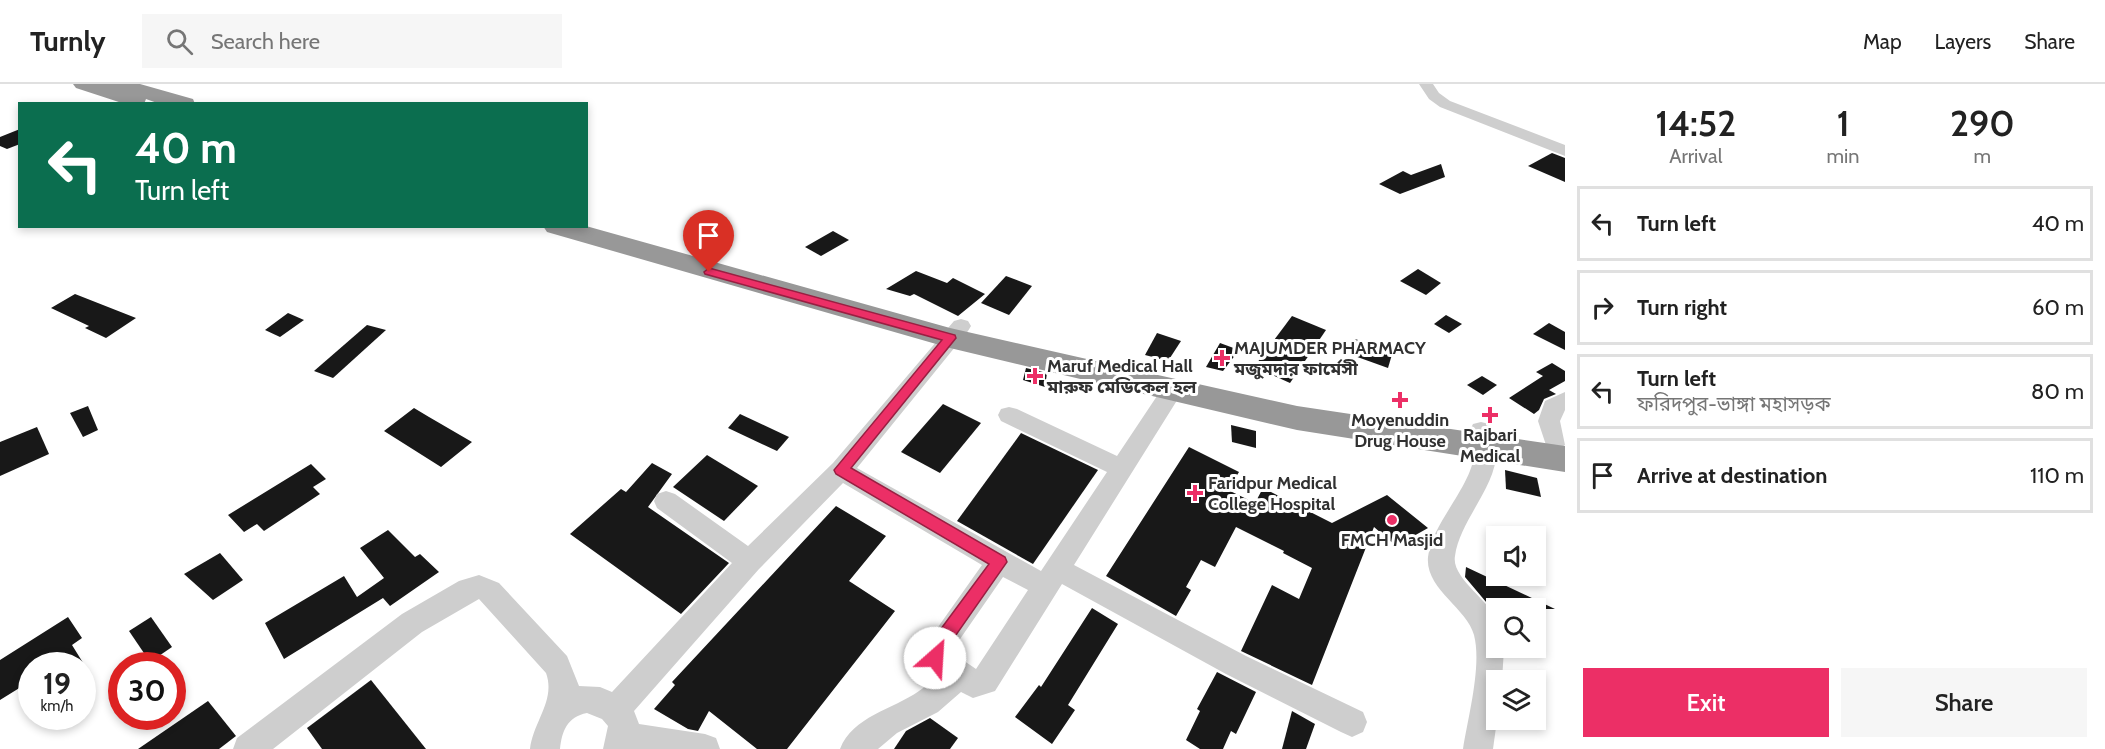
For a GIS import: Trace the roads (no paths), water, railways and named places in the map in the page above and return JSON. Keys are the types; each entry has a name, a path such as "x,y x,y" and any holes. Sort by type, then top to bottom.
{"highway":[{"path":"83,84 176,102"},
{"path":"588,224 955,332"},
{"path":"564,228 955,332 1174,382 1297,418 1562,448"}],"street":[{"path":"1426,84 1434,96 1445,104 1565,151"},
{"path":"619,731 750,561 841,470 955,332"},
{"path":"999,562 935,651 935,658 941,664 972,684 985,681 1122,469 1174,382"},
{"path":"1562,448 1549,421 1553,407 1565,400"},
{"path":"1009,415 1122,469"},
{"path":"1478,749 1491,656 1488,629 1446,575 1441,558 1447,540 1480,474 1484,439"},
{"path":"841,470 999,562 1052,578 1352,722"},
{"path":"666,501 750,561"},
{"path":"248,749 412,623 468,589 479,587 490,591 557,665 566,685 562,707 545,733 545,749"},
{"path":"855,749 886,723 928,702 959,675"},
{"path":"562,707 591,698 604,701 619,731"},
{"path":"619,731 705,749"}],"place":[{"name":"MAJUMDER PHARMACY মজুমদার ফার্মেসী","path":"1222,358"},
{"name":"Maruf Medical Hall মারুফ মেডিকেল হল","path":"1035,376"},
{"name":"Moyenuddin Drug House","path":"1400,400"},
{"name":"Rajbari Medical","path":"1490,415"},
{"name":"Faridpur Medical College Hospital","path":"1195,493"},
{"name":"FMCH Masjid","path":"1392,520"}]}
